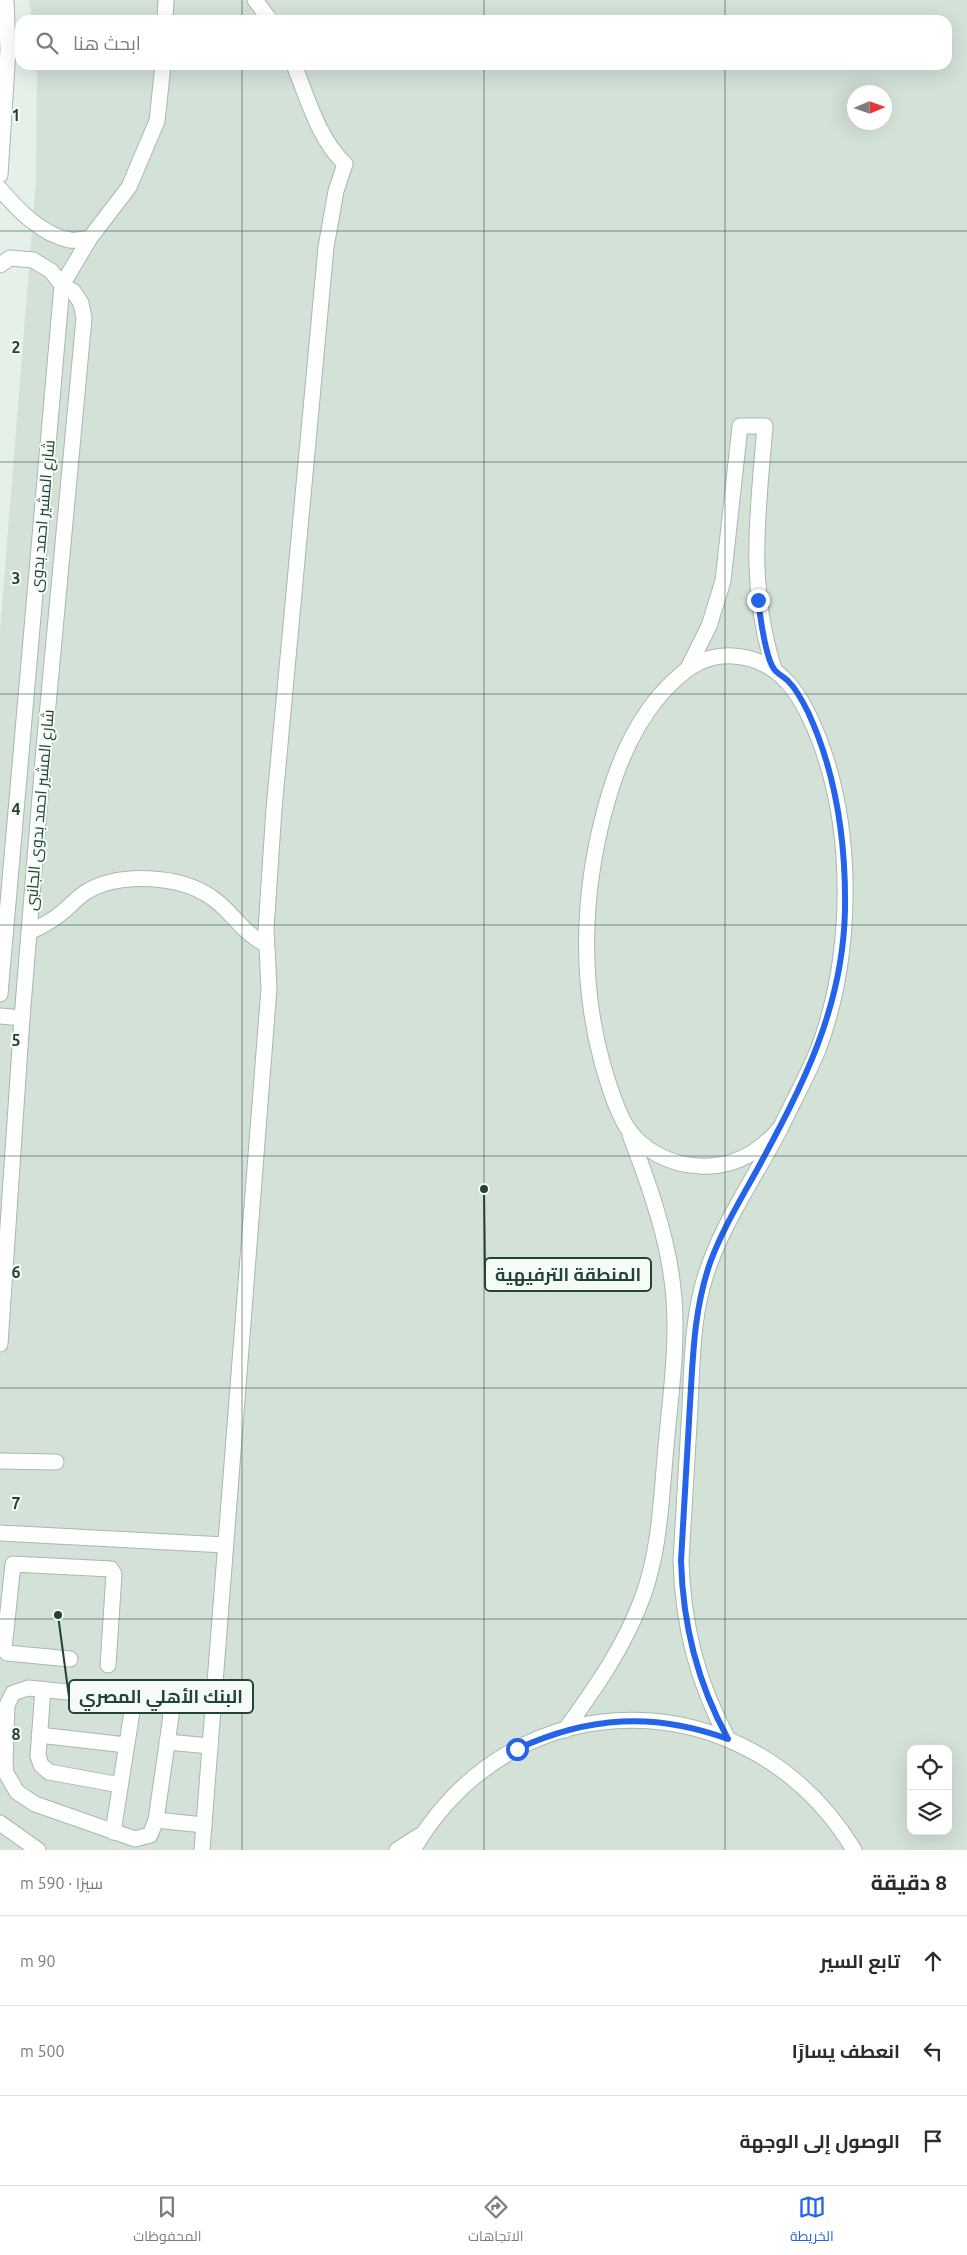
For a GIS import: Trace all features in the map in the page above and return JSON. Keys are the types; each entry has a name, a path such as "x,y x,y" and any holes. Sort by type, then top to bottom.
{"street":[{"path":"0,175 8,50 6,0"},
{"path":"165,15 166,0"},
{"path":"254,0 266,15"},
{"name":"شارع المشير احمد بدوى","path":"0,994 62,286 90,238 128,187 157,121 162,70"},
{"path":"202,1850 269,988 266,944 274,809 322,275 330,219 345,164 336,156 323,136 296,70"},
{"path":"0,189 18,210 43,228 72,240 90,238"},
{"name":"شارع المشير احمد بدوى الجانبى","path":"0,265 10,258 32,260 51,271 62,286 73,291 81,302 84,318 44,748 22,1018 0,1344"},
{"path":"688,668 709,626 723,581 740,426 765,426 757,528 756,576 758,600 767,646 774,669"},
{"path":"729,528 757,528"},
{"path":"565,1730 610,1666 634,1619 651,1569 659,1520 674,1343 674,1298 667,1253 654,1205 627,1126 605,1072 590,1010 586,943 590,881 600,824 623,754 632,735 653,704 672,682 688,668 698,661 724,656 750,658 774,669 794,688 806,710 826,755 838,804 844,883 842,942 833,999 816,1053 780,1128 716,1248 704,1283 695,1328 681,1561 684,1614 696,1666 708,1699 728,1739"},
{"path":"29,932 49,922 84,894 106,883 130,879 166,881 190,886 212,897 253,936 266,944"},
{"path":"0,1016 22,1018"},
{"path":"627,1126 647,1148 660,1156 681,1164 703,1167 718,1166 746,1157 759,1149 780,1128"},
{"path":"0,1461 56,1462"},
{"path":"0,1533 225,1545"},
{"path":"70,1659 7,1653 4,1644 3,1615 13,1564 18,1562 111,1569 114,1574 108,1665"},
{"path":"22,1688 43,1689 162,1702 168,1707 171,1716 156,1820 150,1835 135,1845 113,1832 35,1804 17,1792 8,1778 5,1763 5,1696 22,1688"},
{"path":"43,1689 38,1761 49,1772 120,1785"},
{"path":"113,1832 134,1699"},
{"path":"413,1850 423,1834 456,1794 481,1772 517,1749 565,1730 612,1721 643,1721 683,1725 728,1739 759,1754 794,1778 829,1813 854,1850"},
{"path":"39,1734 126,1745"},
{"path":"167,1742 210,1746"},
{"path":"156,1820 204,1825"},
{"path":"0,1823 38,1850"},
{"path":"397,1850 423,1834"}],"shaded area":[{"path":"29,0 967,0 967,1850 0,1850 0,630 36,181 37,70 952,70 952,15 31,15"}],"place":[{"name":"المنطقة الترفيهية","path":"484,1189"},
{"name":"البنك الأهلي المصري","path":"58,1615"}],"route":[{"path":"517,1749 565,1730 588,1724 612,1721 636,1720 683,1725 728,1739 705,1691 696,1666 684,1614 682,1588 681,1561 698,1305 710,1262 719,1241 780,1128 816,1053 833,999 845,913 841,828 838,804 826,755 817,732 794,688 774,669 767,646 758,600"}]}
